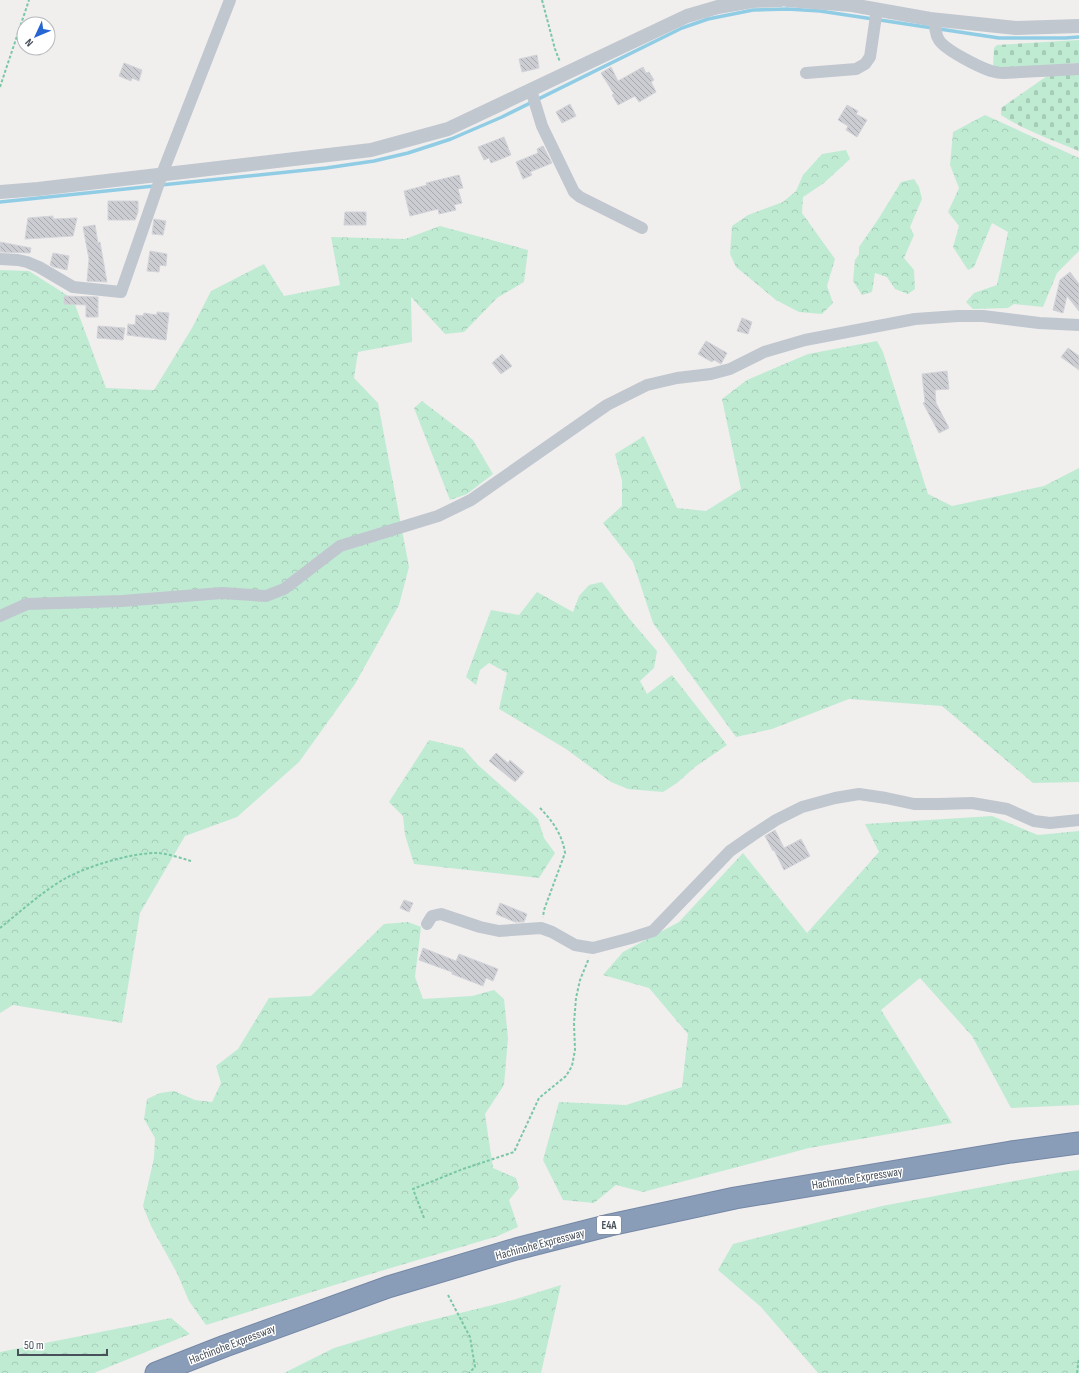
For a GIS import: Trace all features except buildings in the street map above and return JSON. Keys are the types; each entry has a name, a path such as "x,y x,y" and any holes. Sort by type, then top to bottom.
{"highway":[{"name":"Hachinohe Expressway","path":"156,1373 388,1287 516,1249 603,1227 735,1198 1011,1152 1079,1143"}],"street":[{"path":"0,259 27,262 39,267 73,287 121,292 162,174 230,0"},
{"path":"0,192 38,189 371,150 448,129 687,16 718,7 752,1 781,0"},
{"path":"787,0 852,5 935,19 1016,28 1079,26"},
{"path":"806,73 856,70 865,64 870,57 877,9"},
{"path":"935,19 938,39 943,45 971,62 992,71 1003,73 1079,69"},
{"path":"531,90 542,126 574,192 580,198 642,228"},
{"path":"0,616 27,604 122,601 222,593 266,596 284,589 340,546 438,516 471,500 607,405 648,384 677,378 711,374 730,369 764,352 805,340 915,319 958,316 983,316 1039,323 1079,325"},
{"path":"427,924 432,916 441,914 480,927 499,931 541,928 552,932 575,945 593,948 631,938 653,931 730,852 776,820 802,807 835,798 859,794 914,804 972,803 1007,809 1034,821 1050,823 1079,820"}],"path":[{"path":"0,87 29,0"},
{"path":"542,0 555,49 565,75"},
{"path":"540,808 549,817 558,832 564,846 565,853 544,910 541,928"},
{"path":"0,928 67,878 90,868 116,859 137,854 158,853 191,861"},
{"path":"424,1218 413,1189 463,1169 514,1152 539,1098 566,1076 572,1066 575,1050 574,1023 576,998 580,980 593,948"},
{"path":"448,1295 470,1337 475,1367 470,1373"},
{"path":"1077,1373 1079,1358"}],"green space":[{"path":"1079,40 1079,63 1000,69 993,66 994,48 997,45"},
{"path":"1079,74 1079,151 1030,131 1001,115 1001,108 1047,76"},
{"path":"985,115 1079,158 1079,251 1057,273 1043,307 1014,304 1008,308 973,309 966,302 974,293 997,285 1008,232 992,223 974,267 968,270 953,247 959,226 948,212 959,188 950,165 953,132"},
{"path":"846,150 850,159 824,183 803,197 802,213 835,259 827,286 833,303 822,314 799,312 776,300 736,267 730,254 732,226 748,215 783,202 796,191 803,175 822,154"},
{"path":"914,179 919,187 922,199 910,227 914,235 904,258 914,270 915,289 908,294 895,289 887,277 875,273 872,292 862,295 853,281 855,260 859,254 859,247 901,182"},
{"path":"440,226 528,250 524,282 497,298 464,332 445,334 411,297 412,342 358,352 354,378 378,403 409,567 399,605 355,684 299,762 237,817 185,836 140,913 122,1023 13,1005 0,1013 0,270 29,271 73,299 106,388 154,390 192,328 211,291 264,264 284,296 340,285 331,237 405,239"},
{"path":"877,341 883,352 928,494 952,506 1044,486 1079,468 1079,782 1033,783 942,706 849,699 772,729 736,737 653,623 633,562 603,523 622,506 622,481 615,454 644,436 677,508 706,511 741,489 722,399 747,380 808,354"},
{"path":"422,401 473,440 493,474 467,494 450,500 414,408"},
{"path":"602,582 627,616 657,651 654,668 640,681 647,694 672,675 727,745 695,767 677,783 663,792 628,789 611,782 566,749 499,709 507,673 489,663 480,670 476,685 466,677 491,610 519,615 537,592 573,612 579,596 589,585"},
{"path":"429,740 463,748 478,765 538,819 544,838 555,853 539,878 414,864 405,835 403,816 389,802"},
{"path":"992,816 1038,835 1079,831 1079,1105 1011,1108 972,1036 920,978 881,1010 952,1123 809,1148 643,1192 616,1185 594,1203 563,1200 543,1160 559,1102 626,1105 682,1087 688,1034 649,988 603,975 623,952 679,922 743,853 807,933 879,852 865,824"},
{"path":"408,922 421,927 415,977 423,999 472,996 494,990 504,999 508,1038 504,1085 485,1114 493,1168 516,1178 519,1188 509,1200 518,1227 498,1236 206,1325 189,1301 177,1273 151,1226 143,1206 154,1158 155,1138 144,1119 147,1099 160,1093 174,1091 195,1100 212,1102 221,1083 216,1066 238,1049 269,998 311,996 384,924"},
{"path":"1079,1170 1079,1373 818,1373 761,1307 718,1270 733,1244 882,1206"},
{"path":"561,1285 541,1373 284,1373 334,1348 407,1326 513,1300"},
{"path":"171,1318 190,1334 94,1373 0,1373 0,1352"}],"waterway":[{"path":"161,185 326,168 374,161 408,153 451,139 502,117 682,28 708,19 753,10 787,9 820,11 999,38 1079,37"},
{"path":"0,202 154,186"}]}
